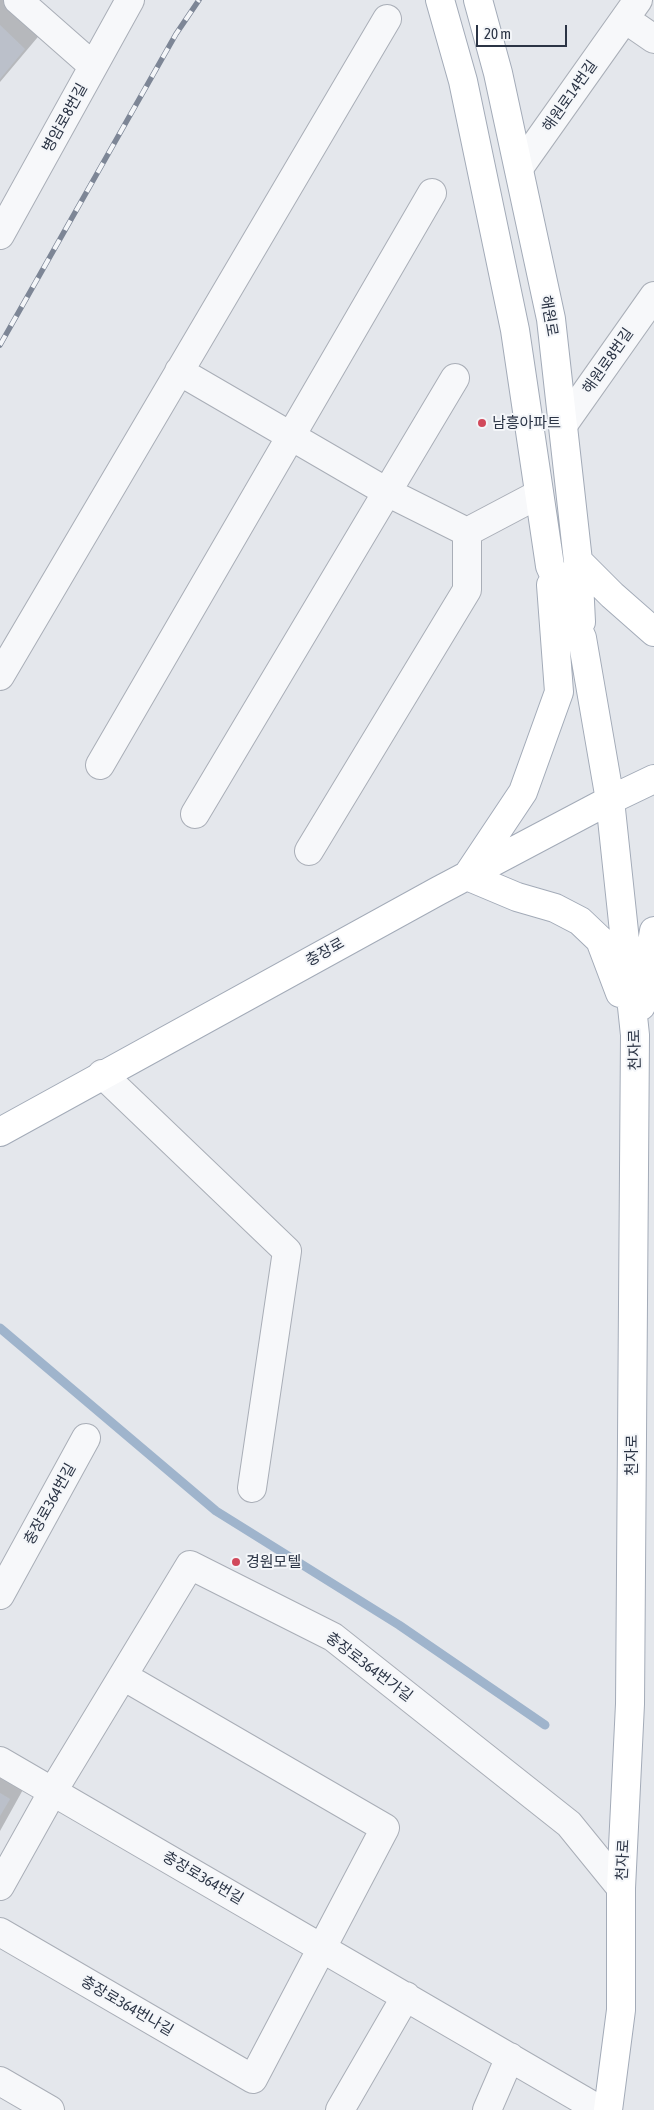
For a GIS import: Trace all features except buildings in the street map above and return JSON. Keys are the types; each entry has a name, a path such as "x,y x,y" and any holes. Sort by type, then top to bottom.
{"main road":[{"path":"440,0 463,81 515,330 550,566 559,692 523,792 468,876 517,897 555,908 586,928 600,940 636,1035"},
{"name":"해원로","path":"478,0 498,73 551,319 578,561 582,638"},
{"path":"578,561 654,632"},
{"path":"550,566 582,638"},
{"name":"천자로","path":"582,638 610,800 636,1035 630,1704 621,1888 621,2010 608,2110"},
{"name":"충장로","path":"0,1132 102,1074 468,876 610,800 654,779"},
{"path":"636,1035 654,931"}],"street":[{"path":"18,0 93,66"},
{"name":"병암로8번길","path":"0,236 130,0"},
{"path":"632,9 654,39"},
{"name":"해원로14번길","path":"519,168 632,9"},
{"path":"0,676 387,19"},
{"path":"100,765 432,193"},
{"name":"해원로8번길","path":"563,426 654,296"},
{"path":"179,372 388,492 467,532"},
{"path":"195,814 455,378"},
{"path":"467,532 539,494"},
{"path":"309,852 467,590 467,532"},
{"path":"102,1074 286,1251 252,1488"},
{"name":"충장로364번길","path":"0,1595 86,1438"},
{"name":"충장로364번가길","path":"53,1791 190,1564 333,1637 569,1824 621,1888"},
{"path":"123,1676 385,1828 324,1948"},
{"name":"충장로364번길","path":"0,1761 600,2110"},
{"path":"0,1886 53,1791"},
{"name":"충장로364번나길","path":"0,1932 253,2079 324,1948"},
{"path":"340,2110 406,1996"},
{"path":"487,2110 510,2057"},
{"path":"0,2081 50,2110"}],"waterway":[{"path":"0,1328 216,1511 399,1625 545,1725"}],"railway":[{"path":"0,345 176,34 199,0"}],"place":[{"name":"남흥아파트","path":"482,423"},
{"name":"경원모텔","path":"236,1562"}]}
